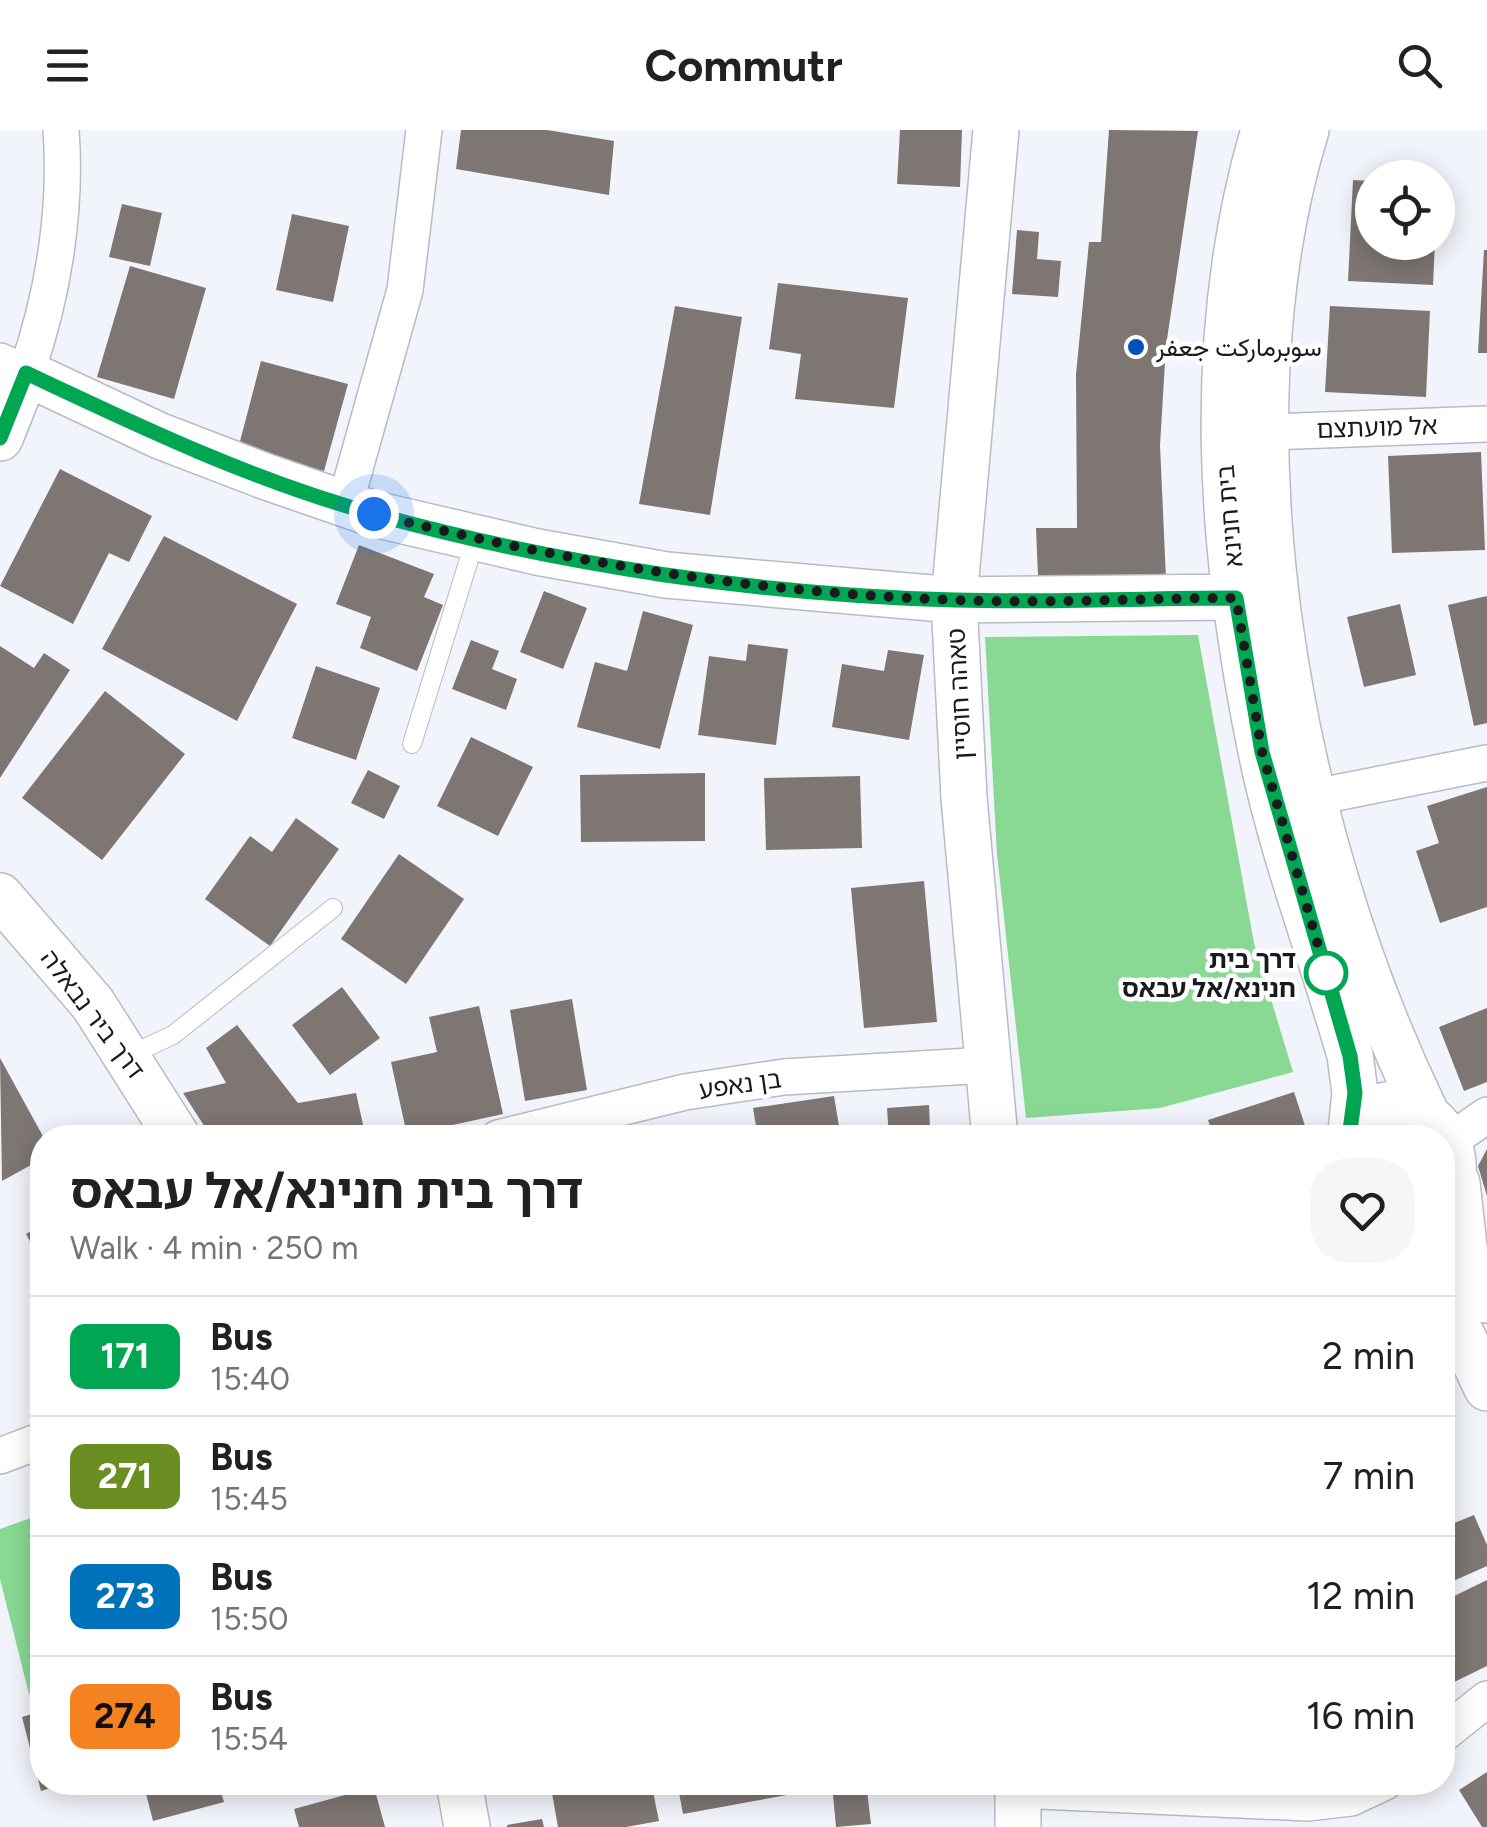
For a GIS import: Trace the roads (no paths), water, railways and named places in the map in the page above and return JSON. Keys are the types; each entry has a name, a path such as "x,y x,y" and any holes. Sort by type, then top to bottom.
{"street":[{"path":"0,438 13,367 51,285 61,130"},
{"path":"345,504 394,340 424,130"},
{"name":"טאהה חוסיין","path":"994,1125 964,798 954,600 996,130"},
{"name":"בית חנינא","path":"1264,130 1244,198 1226,329 1224,463 1236,598 1270,786 1350,1056 1355,1093 1351,1125"},
{"name":"בית חנינא","path":"1306,130 1277,248 1268,432 1276,592 1286,676 1350,924 1394,1047 1455,1120"},
{"path":"13,367 160,436 345,504 475,540 666,575 954,600 1236,598"},
{"name":"אל מועתצם","path":"1268,432 1487,424"},
{"path":"1316,797 1487,764"},
{"name":"דרך ביר נבאלה","path":"0,896 93,1004 170,1125"},
{"name":"בן נאפע","path":"556,1125 685,1092 784,1077 988,1066"},
{"path":"1357,1125 1386,1106 1455,1120 1460,1168 1455,1180"},
{"path":"1455,1214 1465,1255 1487,1300"},
{"path":"1455,1321 1487,1388"},
{"path":"0,1456 30,1445"},
{"path":"1455,1724 1487,1698"},
{"path":"461,1795 467,1827"},
{"path":"1018,1800 1308,1803 1357,1795"}],"lane":[{"path":"412,744 475,540"},
{"path":"128,1056 173,1035 334,908"}],"place":[{"name":"سوبرماركت جعفر","path":"1136,347"},
{"name":"דרך בית חנינא/אל עבאס","path":"1326,973"}]}
